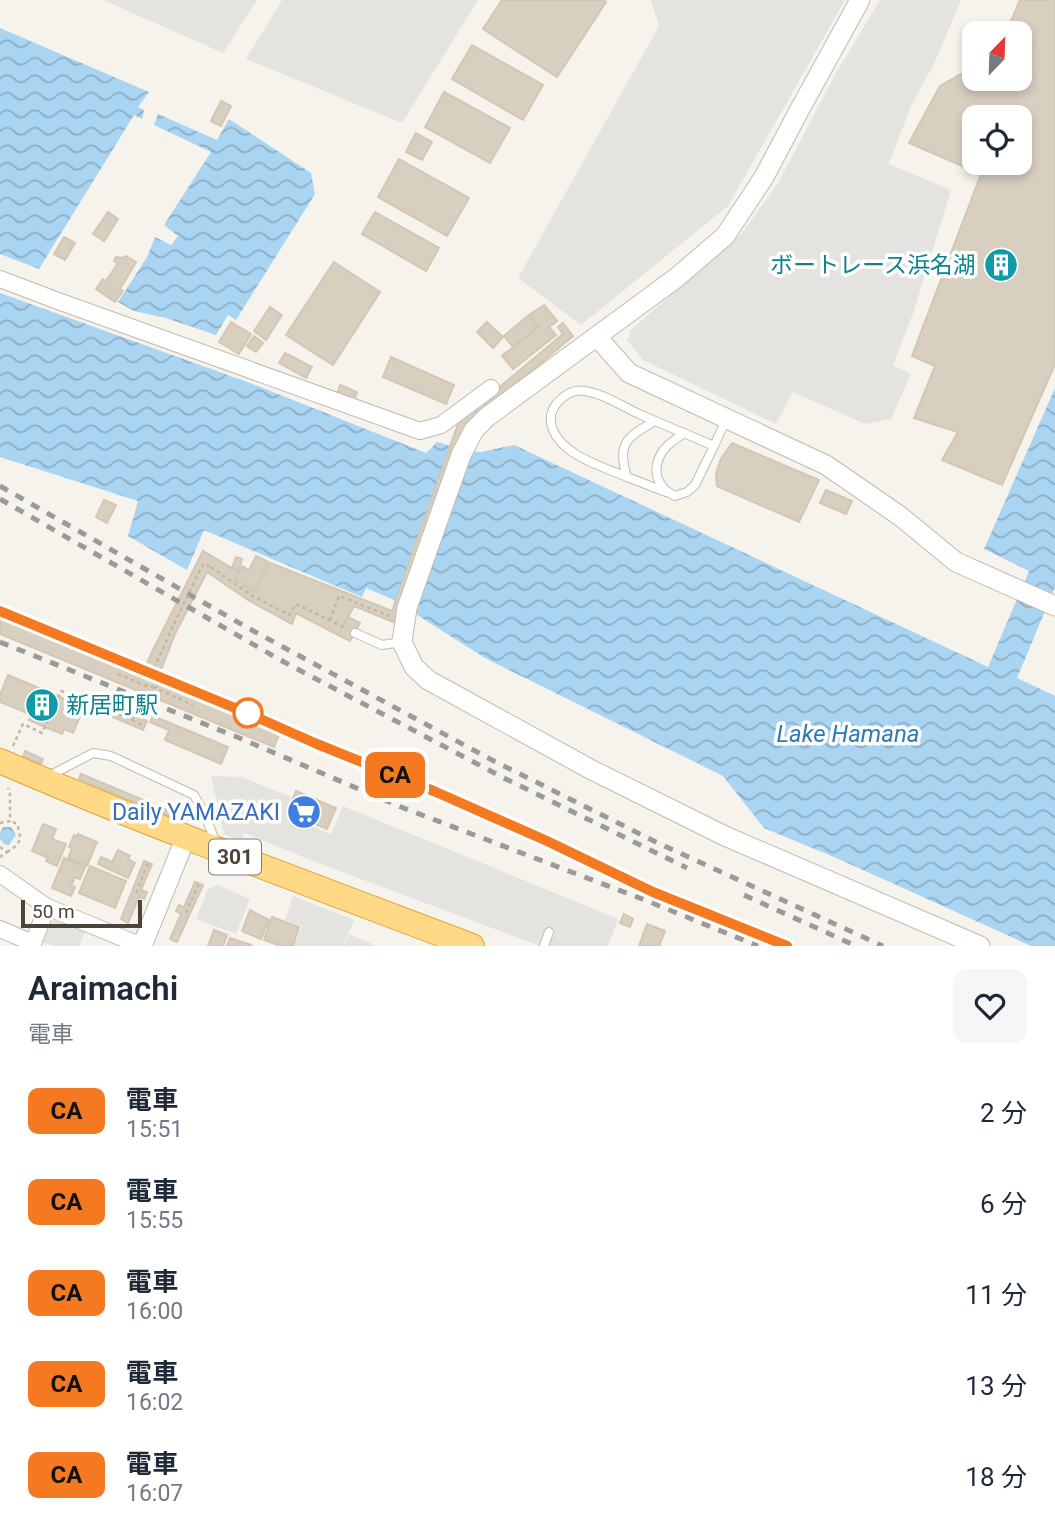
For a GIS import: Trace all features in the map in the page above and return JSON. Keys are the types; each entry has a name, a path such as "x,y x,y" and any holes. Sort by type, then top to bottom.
{"highway":[{"name":"301","path":"4,770 41,780 219,851 472,946"}],"street":[{"path":"860,0 764,177 725,236 676,278 487,417 474,430 461,455 401,609 402,642 414,667 428,680 590,769 725,836 980,946"},
{"path":"0,279 420,431 441,425 491,388"},
{"path":"597,337 629,373 826,466 900,516 956,562 1053,605"},
{"path":"0,874 47,907 142,946 186,837"},
{"path":"0,929 33,944 47,907"}],"lane":[{"path":"714,446 583,390 565,395 553,409 550,419 556,437 573,453 675,496 687,492 695,485 714,446 727,418"},
{"path":"626,477 623,464 627,439 655,421"},
{"path":"666,492 657,475 657,465 662,451 684,433"},
{"path":"355,633 382,645 402,642"},
{"path":"41,780 93,753 111,756 194,795 219,851"},
{"path":"544,946 550,932"}],"path":[{"path":"132,720 203,564 289,615 296,604 355,633"},
{"path":"330,620 339,596 393,617 401,609"},
{"path":"118,674 155,687 193,705"},
{"path":"10,821 10,795 4,770 23,724 42,733 61,691 142,724"},
{"path":"0,823 10,821 17,824 20,839 17,847 0,857"},
{"path":"0,847 7,852"},
{"path":"136,893 149,861"},
{"path":"186,914 200,881"}],"shaded area":[{"path":"103,0 257,0 223,53"},
{"path":"282,0 478,0 402,123 246,59"},
{"path":"651,0 845,0 728,206 581,325 518,278 659,26"},
{"path":"880,0 961,0 934,64 911,106 889,164 951,190 914,311 893,365 911,374 891,419 865,424 793,392 776,424 643,360 627,340 632,329 742,233 778,183 836,73"},
{"path":"211,776 242,777 291,797 285,814 331,834 343,806 618,919 608,946 540,946 245,833 241,841 224,834"},
{"path":"218,885 250,899 236,934 196,919 208,889"},
{"path":"293,896 354,920 343,946 294,946 302,926 285,920"},
{"path":"59,917 86,929 79,946 53,946 43,942 52,921"},
{"path":"349,934 377,946 344,946"}],"water":[{"path":"0,28 149,92 138,107 144,110 142,119 134,115 39,269 0,254"},
{"path":"158,114 217,140 229,119 311,173 315,194 236,320 228,315 216,335 166,318 134,311 118,302 147,257 155,237 171,245 178,236 164,225 211,152 154,125"},
{"name":"Lake Hamana","path":"0,293 250,383 426,453 437,442 481,452 514,445 988,667 1029,571 984,549 1055,388 1055,587 1017,678 1055,696 1055,946 1031,946 764,828 723,776 485,658 392,599 366,588 362,597 204,530 187,570 128,536 138,501 0,457"},
{"path":"3,827 11,827 16,835 9,845 0,839"}],"building":[{"path":"502,0 606,2 557,77 483,29"},
{"name":"ボートレース浜名湖","path":"1020,0 1055,0 1055,364 1002,485 942,460 958,432 914,418 935,366 912,356 981,175 1032,175 1032,105 962,105 962,166 909,143 940,86 962,73 962,91 1032,91 1032,21 1011,21"},
{"path":"472,45 543,85 523,120 452,79"},
{"path":"444,92 510,128 490,163 425,127"},
{"path":"221,101 231,106 221,126 211,121"},
{"path":"416,133 432,142 422,160 406,152"},
{"path":"399,159 469,198 447,236 378,197"},
{"path":"108,212 118,219 104,241 93,234"},
{"path":"375,212 439,248 426,271 362,234"},
{"path":"64,237 75,243 65,260 54,254"},
{"path":"126,256 136,262 115,302 96,289 103,279 106,281 118,263 114,261 116,257"},
{"path":"334,262 380,292 333,365 286,335"},
{"path":"544,305 557,321 549,327 556,335 513,369 502,356 538,327 529,315"},
{"path":"270,307 282,315 266,340 254,331"},
{"path":"529,315 538,327 513,347 504,336"},
{"path":"231,322 251,334 239,354 219,342"},
{"path":"487,322 503,337 493,348 477,332"},
{"path":"563,323 573,336 465,427 393,622 354,606 338,635 296,613 292,624 248,600 207,572 175,634 156,683 196,699 193,708 152,691 140,718 147,721 143,730 94,709 98,699 127,712 138,687 111,675 114,666 141,677 203,551 238,572 235,579 254,591 268,562 392,611 459,421 563,334 558,327"},
{"path":"254,336 263,343 256,352 247,346"},
{"path":"285,353 312,367 306,378 279,363"},
{"path":"391,357 454,385 446,404 383,377"},
{"path":"340,385 357,392 354,401 337,394"},
{"path":"732,443 819,480 799,522 717,486 717,470"},
{"path":"826,490 852,501 846,514 820,503"},
{"path":"104,500 116,505 107,523 96,517"},
{"path":"256,556 268,562 254,591 235,579 242,566 249,570"},
{"path":"236,557 242,559 238,571 232,568"},
{"path":"0,611 63,637 65,631 244,705 242,711 282,728 274,747 0,634"},
{"path":"348,617 360,623 350,641 338,635"},
{"name":"新居町駅","path":"8,675 84,707 73,733 64,729 62,734 45,727 29,720 32,715 0,702"},
{"path":"153,716 228,747 221,764 165,740 169,730 150,722"},
{"path":"25,751 43,759 41,764 23,757"},
{"path":"81,774 177,814 175,819 79,779"},
{"path":"296,791 336,808 327,829 287,812"},
{"path":"43,824 56,829 52,839 66,844 57,866 46,861 48,858 32,851"},
{"path":"78,834 97,842 87,866 68,858 74,835 77,837"},
{"path":"118,850 130,856 128,859 135,863 128,878 98,864 101,857 112,862"},
{"path":"64,858 85,867 80,879 75,877 71,896 52,888"},
{"path":"144,861 152,864 141,890 147,892 144,899 139,897 128,923 121,919"},
{"path":"90,866 126,881 115,908 79,893"},
{"path":"195,882 203,885 177,942 170,939 181,914 176,911 179,905 184,907"},
{"path":"250,910 269,920 261,939 242,931"},
{"path":"624,914 633,919 630,927 620,923"},
{"path":"272,917 299,927 293,946 281,946 264,940"},
{"path":"647,924 665,931 659,946 639,946"},
{"path":"214,930 227,935 223,946 208,946"},
{"path":"230,938 251,945 227,946"}],"railway":[{"path":"0,486 248,628 492,760 660,844 883,946"},
{"path":"0,499 284,662 502,777 687,868"},
{"path":"0,611 436,792 654,892 787,946"},
{"path":"0,642 237,737 401,807 758,946"},
{"path":"744,895 856,946"}],"train":[{"name":"CA","path":"0,611 436,792 653,892 787,946"}],"place":[{"name":"ボートレース浜名湖","path":"1001,265"},
{"name":"新居町駅","path":"42,705"},
{"name":"Daily YAMAZAKI","path":"304,812"}]}
